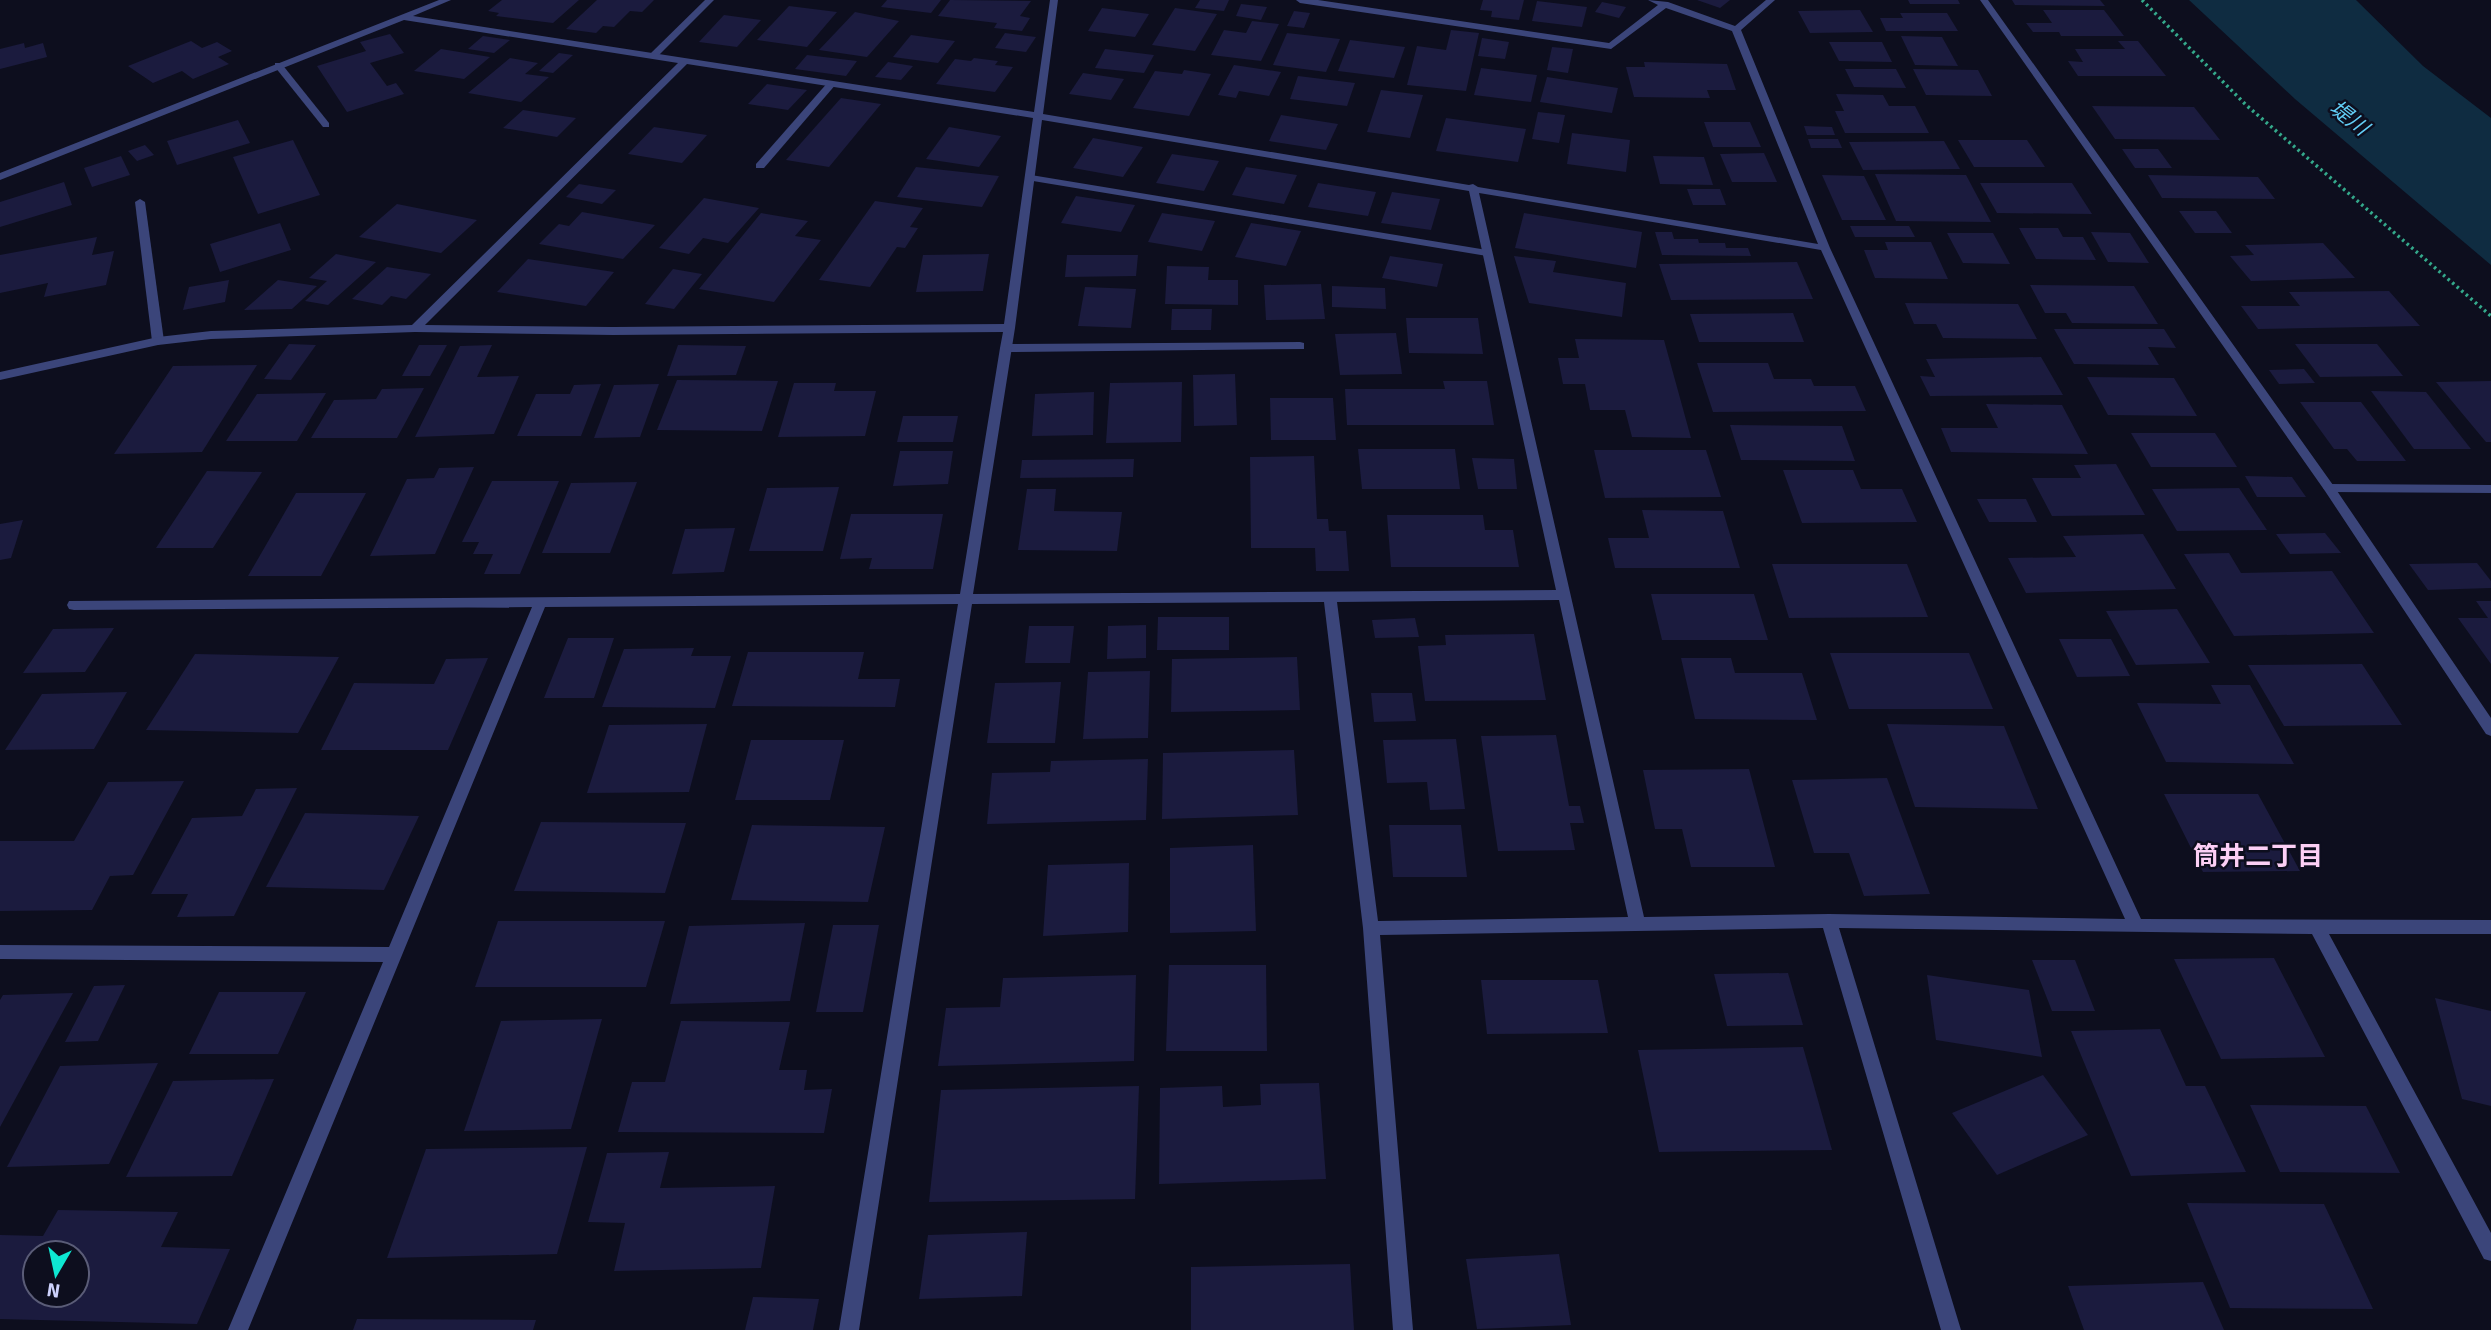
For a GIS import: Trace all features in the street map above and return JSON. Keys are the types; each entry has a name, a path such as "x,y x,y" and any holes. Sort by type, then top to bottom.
{"street":[{"path":"0,177 447,0"},
{"path":"654,55 710,0"},
{"path":"849,1330 1006,348 1054,0"},
{"path":"1300,0 1611,46 1665,4"},
{"path":"1652,0 1736,29 1825,248 2136,926"},
{"path":"1736,29 1770,0"},
{"path":"1984,0 2329,488 2491,730"},
{"path":"400,17 1038,116 1825,248"},
{"path":"415,328 686,60"},
{"path":"278,65 326,125"},
{"path":"760,166 832,83"},
{"path":"1031,178 1487,253"},
{"path":"1473,187 1638,925"},
{"path":"140,202 158,341"},
{"path":"0,376 158,341 211,335 415,328 613,331 1009,328"},
{"path":"1006,348 1300,346"},
{"path":"2329,488 2491,489"},
{"path":"74,605 1564,594"},
{"path":"1330,597 1371,928 1403,1330"},
{"path":"238,1330 541,601"},
{"path":"1829,921 1951,1330"},
{"path":"1371,928 1829,921 2136,926 2491,926"},
{"path":"2317,927 2491,1252"},
{"path":"0,952 393,955"}],"path":[{"path":"2142,0 2246,105 2491,316"}],"water":[{"name":"堤川","path":"2189,0 2356,0 2423,66 2491,118 2491,265 2295,99"}],"building":[{"path":"502,0 579,0 553,23 496,16 499,13 488,11"},
{"path":"597,0 654,0 642,12 630,11 614,27 603,26 596,33 566,29"},
{"path":"887,0 941,0 931,13 881,7"},
{"path":"950,0 1031,1 1020,16 1030,18 1022,31 994,28 997,23 938,16"},
{"path":"1200,0 1229,0 1224,11 1195,8"},
{"path":"1483,0 1524,0 1519,20 1491,17 1492,11 1480,10"},
{"path":"1697,0 1730,0 1720,8"},
{"path":"1908,0 1958,0 1960,4 1910,4"},
{"path":"2012,0 2100,0 2105,6 2015,5"},
{"path":"1537,1 1587,7 1582,27 1532,21"},
{"path":"1602,2 1626,7 1619,18 1595,12"},
{"path":"1241,4 1267,7 1261,20 1236,16"},
{"path":"789,6 837,12 807,47 757,40"},
{"path":"1102,8 1149,14 1135,37 1088,31"},
{"path":"1175,8 1217,14 1195,51 1152,45"},
{"path":"1860,10 1873,32 1810,33 1798,11"},
{"path":"2043,10 2104,10 2124,36 2061,36 2059,32 2033,32 2026,23 2052,23"},
{"path":"1294,11 1310,13 1304,28 1287,26"},
{"path":"855,12 899,21 867,57 819,50"},
{"path":"1900,13 1947,13 1958,31 1886,31 1880,18 1903,18"},
{"path":"724,15 761,20 737,47 699,42"},
{"path":"1252,21 1279,24 1261,61 1211,55 1224,30 1246,33"},
{"path":"1451,30 1479,33 1466,91 1407,85 1417,46 1446,50"},
{"path":"1005,33 1036,37 1026,52 995,48"},
{"path":"1287,33 1340,39 1326,72 1273,65"},
{"path":"390,34 404,53 370,63 387,86 396,83 404,94 347,112 317,66 366,51 360,42"},
{"path":"911,35 955,41 938,63 893,57"},
{"path":"483,36 510,40 494,53 468,49"},
{"path":"1901,36 1942,37 1958,66 1915,65"},
{"path":"1482,38 1509,42 1505,59 1478,56"},
{"path":"1350,40 1405,47 1394,78 1338,71"},
{"path":"191,41 202,48 217,42 232,51 218,57 229,64 193,79 182,71 153,83 128,66"},
{"path":"2118,41 2138,41 2166,76 2078,76 2068,61 2083,62 2075,49 2125,49"},
{"path":"1829,42 1882,42 1892,62 1839,61"},
{"path":"24,43 25,48 43,43 47,57 0,69 0,49"},
{"path":"1552,47 1573,49 1568,73 1547,70"},
{"path":"441,49 490,57 464,79 414,71"},
{"path":"1105,49 1154,55 1144,73 1095,68"},
{"path":"559,53 573,55 553,73 539,71"},
{"path":"807,55 857,61 846,76 795,69"},
{"path":"510,58 538,63 525,74 549,77 521,102 468,93"},
{"path":"974,58 998,61 995,65 1013,67 995,92 936,84 955,59 971,61"},
{"path":"888,62 913,66 901,80 875,77"},
{"path":"1644,62 1727,64 1736,90 1707,90 1710,98 1634,97 1626,67 1645,67"},
{"path":"1234,65 1281,72 1269,96 1239,91 1236,98 1218,95"},
{"path":"1481,68 1537,75 1531,102 1474,95"},
{"path":"1845,69 1896,69 1906,88 1854,87"},
{"path":"1913,69 1978,70 1992,96 1926,95"},
{"path":"1184,70 1211,74 1189,116 1133,108 1155,71 1182,74"},
{"path":"1083,73 1124,79 1111,100 1069,94"},
{"path":"1298,76 1355,83 1347,106 1290,99"},
{"path":"1547,77 1618,88 1612,113 1540,102"},
{"path":"767,84 807,90 788,110 748,104"},
{"path":"1381,90 1423,95 1410,138 1367,132"},
{"path":"1836,94 1883,95 1889,106 1915,106 1929,133 1845,133 1835,111 1844,111"},
{"path":"841,98 881,104 829,167 786,160"},
{"path":"2092,106 2194,107 2220,140 2115,139"},
{"path":"523,110 576,118 557,137 503,128"},
{"path":"1538,112 1565,115 1559,143 1532,139"},
{"path":"1281,115 1338,124 1326,150 1269,141"},
{"path":"1446,118 1526,129 1518,162 1436,151"},
{"path":"238,120 250,143 177,165 167,141"},
{"path":"1704,122 1750,122 1761,147 1713,147"},
{"path":"1804,126 1832,127 1835,135 1807,135"},
{"path":"654,127 707,135 682,163 628,154"},
{"path":"949,127 1001,136 979,167 926,159"},
{"path":"1572,133 1630,140 1626,172 1567,164"},
{"path":"1093,138 1143,147 1123,177 1073,168"},
{"path":"1808,139 1838,139 1842,148 1811,148"},
{"path":"293,140 320,195 258,214 233,157"},
{"path":"1958,140 2027,140 2045,167 1974,167"},
{"path":"1944,141 1960,169 1863,170 1849,142"},
{"path":"145,145 154,155 137,161 128,151"},
{"path":"2122,149 2158,149 2172,168 2135,168"},
{"path":"1764,153 1777,182 1732,182 1720,154"},
{"path":"1172,154 1219,161 1204,191 1156,183"},
{"path":"121,156 130,175 92,187 84,168"},
{"path":"1653,156 1704,157 1713,185 1660,184"},
{"path":"916,167 999,176 982,207 897,197"},
{"path":"1246,167 1297,175 1284,204 1232,195"},
{"path":"1875,174 1966,175 1991,222 1896,221"},
{"path":"1822,175 1864,176 1886,220 1842,220"},
{"path":"2148,175 2258,177 2275,199 2162,198"},
{"path":"64,182 72,205 0,227 0,202"},
{"path":"1318,183 1376,192 1368,216 1308,207"},
{"path":"1980,183 2072,183 2092,214 1997,213"},
{"path":"579,184 616,190 602,204 566,197"},
{"path":"1687,189 1720,189 1726,205 1693,205"},
{"path":"1392,192 1440,199 1431,230 1381,223"},
{"path":"1076,196 1135,205 1121,232 1061,223"},
{"path":"704,198 759,208 728,243 703,238 689,254 659,248"},
{"path":"875,201 923,208 910,227 918,228 905,248 897,247 870,287 819,280"},
{"path":"397,204 477,220 441,253 359,237"},
{"path":"2179,211 2216,211 2232,233 2195,233"},
{"path":"582,212 655,225 623,259 539,244 559,224 569,226"},
{"path":"761,213 808,221 795,236 821,240 774,302 699,289"},
{"path":"1162,213 1215,221 1202,251 1148,242"},
{"path":"1524,213 1642,232 1636,268 1515,248"},
{"path":"280,223 291,250 220,272 210,244"},
{"path":"1251,223 1301,231 1286,266 1235,257"},
{"path":"1850,226 1909,226 1915,237 1855,237"},
{"path":"2019,228 2058,228 2063,237 2083,237 2096,260 2036,259"},
{"path":"1655,232 1672,232 1674,239 1698,239 1699,243 1725,243 1726,248 1748,248 1751,256 1662,255"},
{"path":"2091,232 2130,233 2149,263 2108,262"},
{"path":"1947,233 1993,233 2010,264 1963,263"},
{"path":"97,237 92,255 114,251 106,285 44,297 48,283 0,293 0,255"},
{"path":"1885,242 1931,242 1948,279 1875,278 1864,250 1888,250"},
{"path":"2323,243 2355,278 2251,281 2230,256 2254,255 2245,245"},
{"path":"336,254 376,262 328,305 305,301 327,281 309,278"},
{"path":"989,254 983,291 916,292 923,255"},
{"path":"1067,255 1138,255 1136,276 1065,277"},
{"path":"1390,256 1443,264 1437,287 1382,278"},
{"path":"1514,256 1556,261 1553,272 1626,283 1622,317 1529,303"},
{"path":"528,259 614,272 586,306 497,292"},
{"path":"1797,262 1813,299 1671,300 1659,264"},
{"path":"1167,266 1209,267 1208,280 1238,280 1238,305 1165,304"},
{"path":"387,267 431,274 406,299 391,296 382,305 352,299"},
{"path":"673,269 702,274 674,309 645,304"},
{"path":"229,280 225,302 183,310 189,287"},
{"path":"278,280 317,286 292,309 244,310"},
{"path":"1321,284 1325,319 1266,320 1264,285"},
{"path":"2030,285 2134,286 2158,324 2072,323 2066,313 2045,313"},
{"path":"1332,286 1385,288 1386,309 1332,307"},
{"path":"1085,287 1136,289 1131,328 1078,326"},
{"path":"2389,291 2420,326 2258,329 2241,306 2300,306 2289,292"},
{"path":"1905,303 2018,304 2037,339 1943,338 1936,324 1914,324"},
{"path":"1172,309 1212,309 1211,330 1171,330"},
{"path":"1793,313 1804,342 1699,342 1690,314"},
{"path":"1406,318 1478,318 1483,354 1409,353"},
{"path":"2054,329 2164,329 2176,348 2148,347 2159,365 2074,364"},
{"path":"1396,333 1402,374 1340,375 1335,334"},
{"path":"1575,339 1664,340 1691,438 1632,437 1625,410 1590,410 1585,384 1563,384 1558,358 1579,358"},
{"path":"289,344 316,345 291,380 264,379"},
{"path":"2295,344 2377,344 2403,376 2320,377"},
{"path":"419,345 447,345 430,376 402,376"},
{"path":"492,345 477,377 519,376 494,434 415,437 460,346"},
{"path":"678,345 746,346 736,375 667,376"},
{"path":"2041,357 2063,395 1930,396 1920,376 1935,377 1926,359"},
{"path":"1697,363 1768,363 1774,379 1811,379 1814,386 1855,386 1866,411 1713,412"},
{"path":"257,365 202,452 114,454 173,366"},
{"path":"2304,369 2315,383 2279,384 2269,370"},
{"path":"1235,374 1237,425 1194,426 1193,375"},
{"path":"2087,377 2174,378 2197,416 2108,415"},
{"path":"677,380 778,381 762,431 657,430"},
{"path":"1443,381 1487,381 1494,425 1347,425 1345,389 1445,389"},
{"path":"2491,381 2491,442 2486,442 2436,382"},
{"path":"1182,382 1181,442 1106,443 1110,383"},
{"path":"794,383 836,383 834,391 876,391 865,436 778,437"},
{"path":"601,384 581,436 517,436 536,394 570,394 574,385"},
{"path":"659,384 640,437 594,438 614,385"},
{"path":"424,388 397,438 311,438 334,400 376,399 382,389"},
{"path":"2371,391 2426,392 2471,449 2414,449"},
{"path":"1094,392 1093,435 1032,436 1035,394"},
{"path":"326,393 297,441 226,441 257,394"},
{"path":"1270,398 1333,398 1336,440 1271,440"},
{"path":"2300,402 2361,402 2406,461 2357,461 2347,449 2334,449"},
{"path":"1986,404 2062,405 2088,454 1951,452 1941,428 1998,428"},
{"path":"903,416 958,416 953,442 897,442"},
{"path":"1730,425 1842,426 1855,461 1741,460"},
{"path":"2131,433 2215,433 2237,467 2151,467"},
{"path":"1358,449 1455,449 1460,489 1362,489"},
{"path":"1594,450 1706,450 1721,497 1605,498"},
{"path":"900,451 953,451 948,484 893,486"},
{"path":"1314,456 1317,519 1328,519 1329,531 1346,531 1349,571 1316,571 1315,548 1251,548 1250,457"},
{"path":"1472,458 1514,459 1517,489 1478,489"},
{"path":"1134,459 1133,477 1020,478 1022,460"},
{"path":"2116,464 2145,515 2052,516 2032,478 2081,478 2074,465"},
{"path":"474,467 435,554 370,556 407,479 434,478 439,468"},
{"path":"1783,470 1853,470 1861,489 1902,489 1917,522 1802,523"},
{"path":"207,471 262,472 213,548 156,548"},
{"path":"2245,476 2292,477 2306,497 2257,497"},
{"path":"492,481 559,481 520,574 484,574 493,554 473,554 479,542 462,542"},
{"path":"637,482 610,553 542,553 571,483"},
{"path":"839,487 823,551 749,551 767,488"},
{"path":"2239,488 2267,530 2177,531 2152,489"},
{"path":"1027,489 1056,489 1054,511 1122,512 1117,551 1018,550"},
{"path":"296,493 366,493 321,576 248,576"},
{"path":"1977,499 2026,499 2037,522 1989,522"},
{"path":"1642,510 1723,511 1740,568 1615,568 1608,538 1649,538"},
{"path":"851,514 943,514 933,569 869,569 872,558 840,559"},
{"path":"1387,515 1483,515 1485,530 1513,530 1519,567 1391,567"},
{"path":"23,520 11,558 0,560 0,524"},
{"path":"735,528 724,572 672,574 685,529"},
{"path":"2325,533 2341,553 2290,554 2276,534"},
{"path":"2143,534 2176,589 2026,593 2008,558 2076,557 2063,536"},
{"path":"2229,553 2241,573 2332,571 2374,633 2234,636 2184,554"},
{"path":"2477,563 2491,581 2491,588 2428,590 2409,564"},
{"path":"1772,564 1907,564 1928,617 1789,618"},
{"path":"1651,594 1754,594 1768,640 1662,640"},
{"path":"2476,601 2491,601 2491,664 2458,618 2488,618"},
{"path":"2177,609 2210,663 2136,665 2106,611"},
{"path":"1158,617 1229,617 1229,650 1157,650"},
{"path":"1415,618 1419,637 1375,638 1372,620"},
{"path":"1146,625 1146,658 1107,659 1108,626"},
{"path":"1029,626 1074,626 1070,663 1025,663"},
{"path":"114,628 85,672 23,673 53,629"},
{"path":"1534,634 1546,700 1425,701 1418,646 1446,645 1445,635"},
{"path":"568,638 614,638 594,698 544,698"},
{"path":"2059,639 2111,639 2130,676 2077,677"},
{"path":"694,648 691,656 731,656 715,708 602,707 624,649"},
{"path":"748,652 864,652 858,679 900,679 895,707 732,706"},
{"path":"1830,653 1969,653 1993,709 1849,709"},
{"path":"195,654 339,657 298,733 146,730"},
{"path":"1297,657 1300,710 1171,712 1172,659"},
{"path":"488,658 448,750 321,750 354,683 434,684 446,659"},
{"path":"1681,658 1731,658 1735,673 1802,673 1817,720 1695,719"},
{"path":"2362,664 2402,725 2284,726 2248,665"},
{"path":"1150,671 1148,738 1083,739 1088,672"},
{"path":"1061,682 1055,743 987,743 995,683"},
{"path":"2211,685 2250,685 2294,764 2166,762 2137,703 2221,704"},
{"path":"127,692 94,749 5,750 42,694"},
{"path":"1371,693 1412,693 1416,721 1374,722"},
{"path":"707,724 689,792 587,793 609,725"},
{"path":"1887,724 2004,726 2038,809 1915,807"},
{"path":"1556,735 1569,806 1580,806 1584,823 1570,823 1575,850 1498,851 1481,736"},
{"path":"1456,739 1465,809 1430,810 1427,782 1387,783 1383,740"},
{"path":"751,740 844,740 830,800 735,800"},
{"path":"1294,750 1298,815 1162,819 1163,753"},
{"path":"1148,759 1146,820 987,824 992,773 1050,772 1051,761"},
{"path":"1749,769 1775,867 1691,867 1682,829 1655,829 1643,770"},
{"path":"1887,778 1930,894 1864,896 1849,853 1814,853 1792,780"},
{"path":"184,781 133,875 110,876 92,910 0,911 0,841 74,841 108,782"},
{"path":"297,788 234,916 177,917 188,894 151,894 192,818 242,816 256,789"},
{"path":"2164,794 2258,794 2300,871 2203,872"},
{"path":"305,813 419,816 384,890 266,887"},
{"path":"541,822 686,823 665,893 514,891"},
{"path":"752,825 885,827 868,902 731,900"},
{"path":"1389,825 1461,825 1467,877 1393,877"},
{"path":"1253,845 1256,931 1170,933 1170,848"},
{"path":"1129,863 1128,932 1043,936 1048,865"},
{"path":"498,921 665,921 646,987 475,987"},
{"path":"805,923 790,1001 670,1004 689,926"},
{"path":"833,925 879,925 863,1012 816,1012"},
{"path":"2274,958 2325,1057 2221,1059 2174,959"},
{"path":"2032,960 2075,960 2095,1011 2052,1011"},
{"path":"1169,965 1266,965 1267,1051 1166,1051"},
{"path":"1788,973 1803,1025 1727,1026 1714,974"},
{"path":"1136,975 1134,1061 938,1066 946,1008 1000,1007 1003,978"},
{"path":"1927,975 2029,990 2042,1057 1936,1040"},
{"path":"1481,980 1598,980 1608,1033 1487,1034"},
{"path":"125,985 98,1041 65,1042 94,986"},
{"path":"219,992 306,992 278,1054 189,1054"},
{"path":"73,993 0,1127 0,1000 3,995"},
{"path":"2435,998 2491,1011 2491,1106 2462,1099"},
{"path":"602,1019 571,1129 464,1131 501,1021"},
{"path":"681,1021 790,1022 779,1070 807,1070 804,1090 832,1089 824,1133 618,1132 632,1082 665,1082"},
{"path":"2160,1029 2186,1086 2205,1086 2246,1172 2131,1176 2071,1031"},
{"path":"1803,1047 1832,1150 1659,1152 1638,1050"},
{"path":"158,1063 109,1164 7,1167 60,1066"},
{"path":"2043,1075 2088,1135 1997,1175 1952,1113"},
{"path":"274,1079 232,1176 126,1177 173,1081"},
{"path":"1319,1083 1326,1179 1159,1184 1160,1088 1222,1086 1223,1107 1261,1105 1260,1084"},
{"path":"1139,1086 1135,1199 929,1202 941,1090"},
{"path":"2250,1105 2366,1106 2400,1173 2280,1172"},
{"path":"587,1147 557,1254 387,1258 426,1149"},
{"path":"669,1152 660,1188 775,1186 761,1268 614,1271 625,1223 588,1222 607,1153"},
{"path":"2187,1203 2324,1204 2373,1309 2230,1308"},
{"path":"58,1210 178,1212 161,1247 230,1249 197,1324 0,1319 0,1235 43,1236"},
{"path":"1027,1232 1022,1296 919,1299 928,1235"},
{"path":"1559,1254 1571,1325 1477,1329 1466,1259"},
{"path":"1350,1264 1354,1330 1191,1330 1191,1267"},
{"path":"2203,1282 2224,1330 2084,1330 2068,1286"},
{"path":"753,1297 819,1299 813,1330 745,1330"},
{"path":"357,1319 536,1320 533,1330 353,1330"}],"district":[{"name":"筒井二丁目","path":"2258,857"}]}
